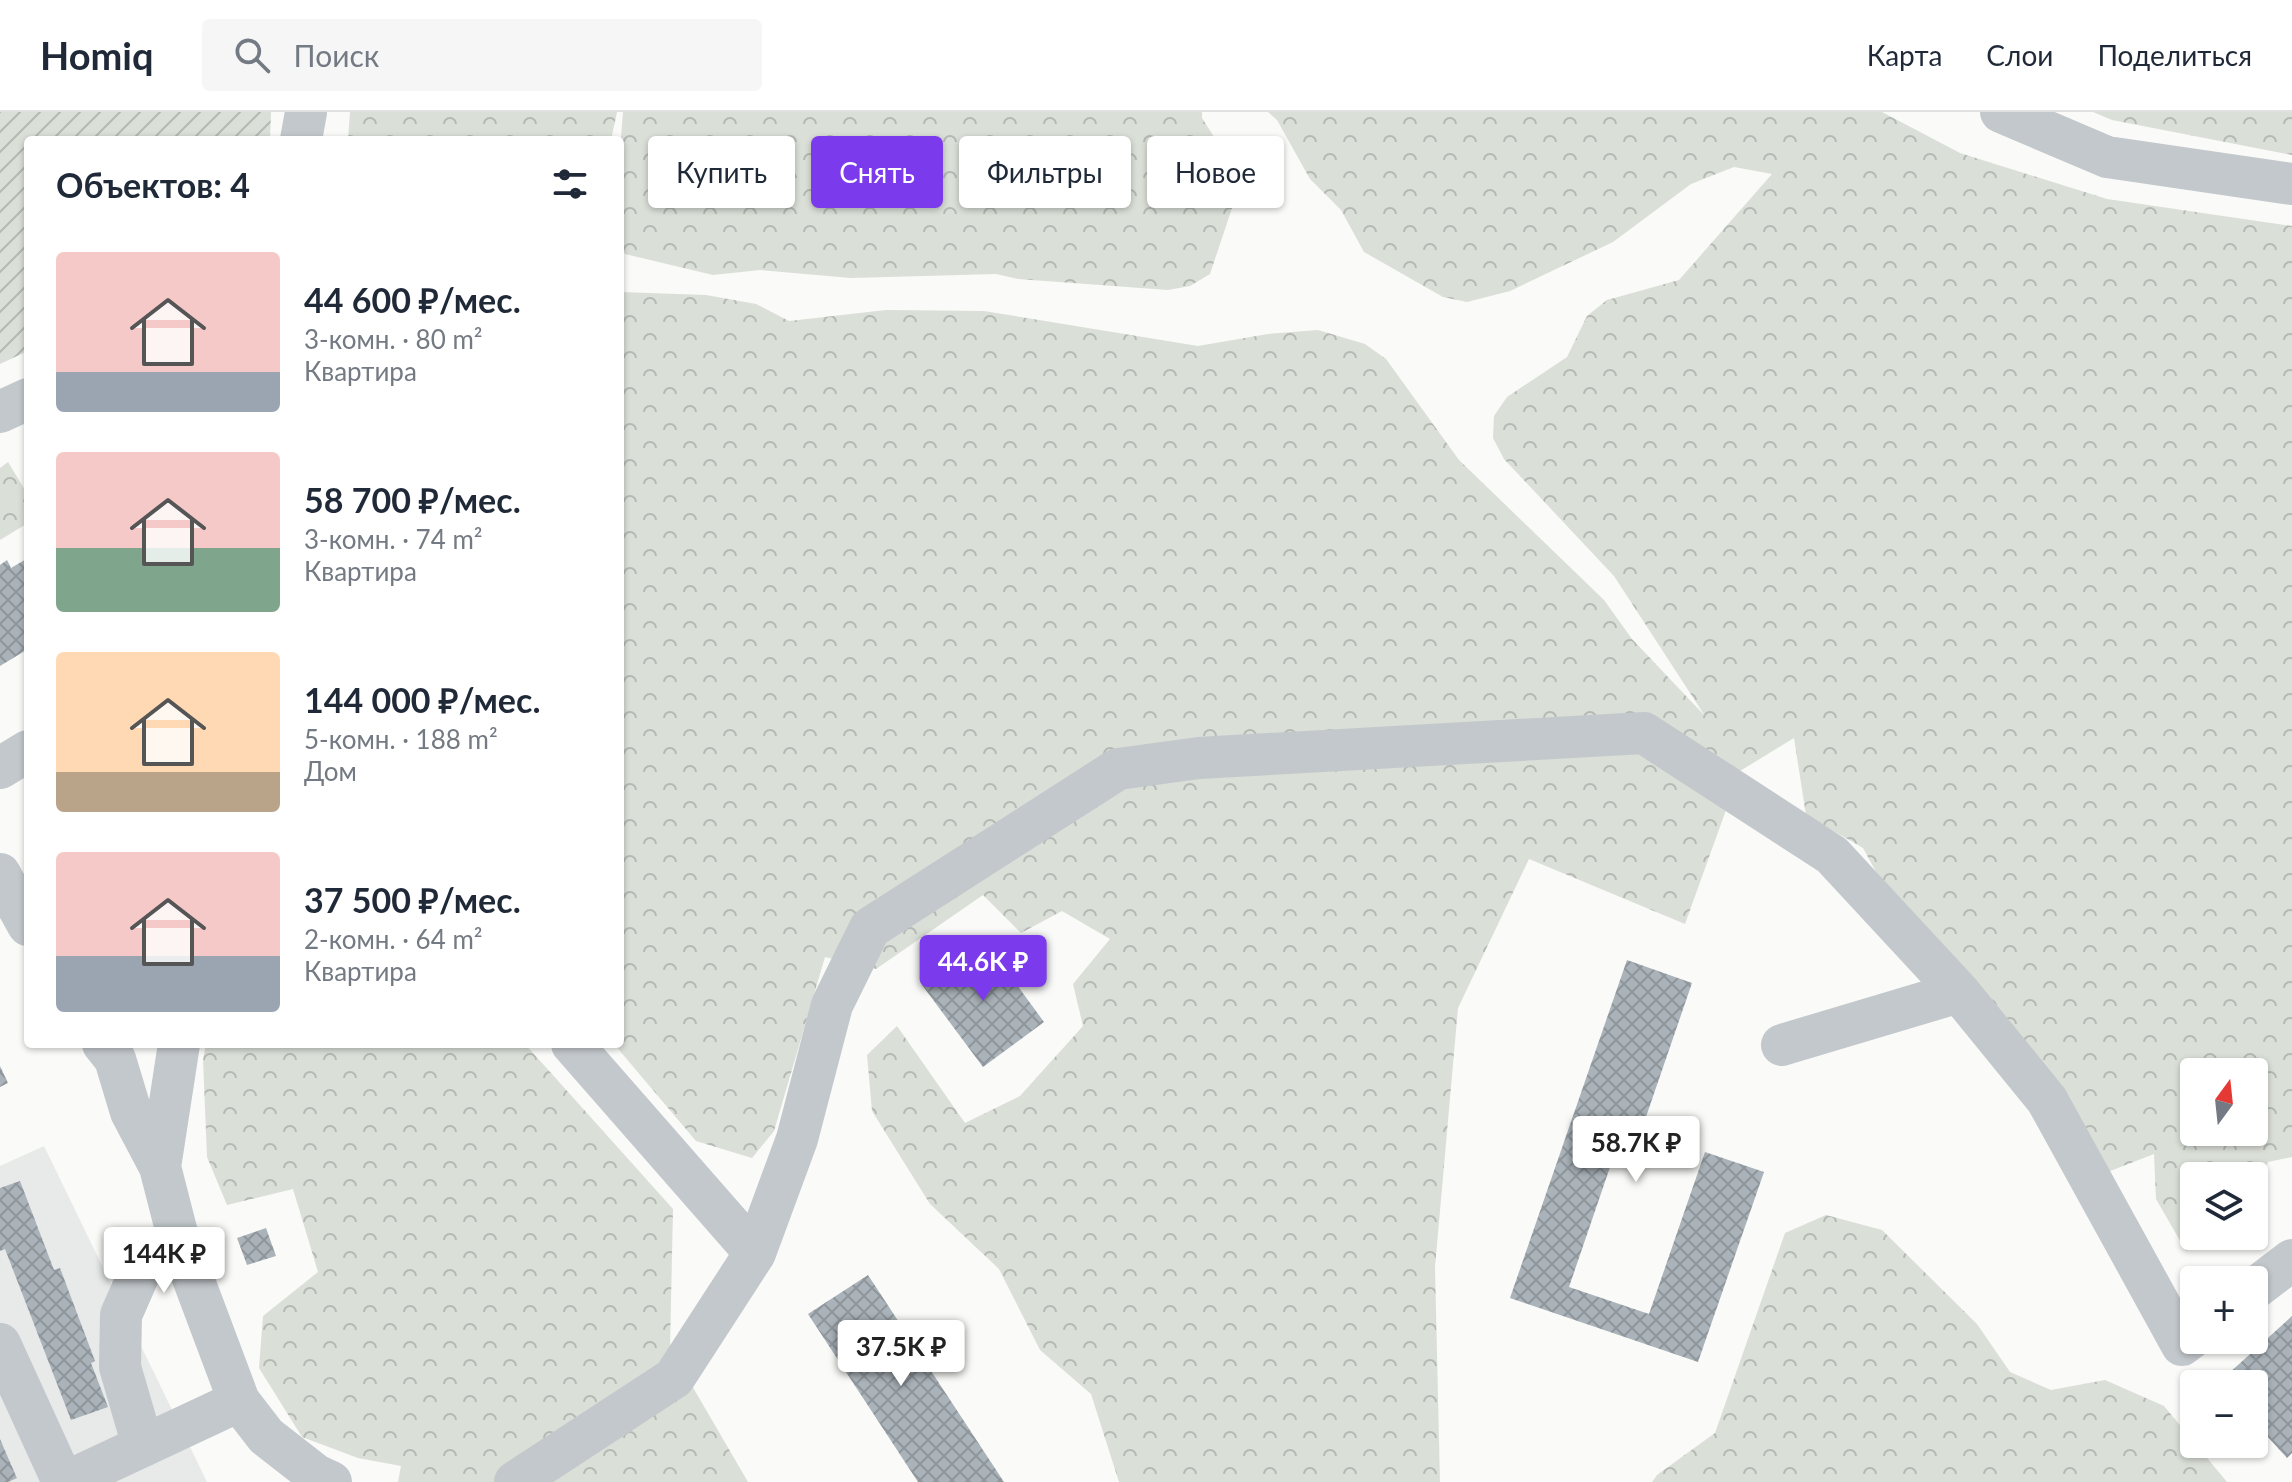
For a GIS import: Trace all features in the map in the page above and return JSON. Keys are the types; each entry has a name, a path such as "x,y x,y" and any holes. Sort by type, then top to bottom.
{"street":[{"path":"302,136 306,112"},
{"path":"2001,112 2107,157 2292,184"},
{"path":"0,412 24,401"},
{"path":"515,1482 674,1378 755,1253 797,1139 832,1005 870,928 1118,769 1199,758 1644,733 1832,855 1959,992 2047,1100 2180,1327"},
{"path":"0,768 24,753"},
{"path":"0,874 24,918"},
{"path":"1782,1045 1959,992"},
{"path":"140,1048 109,1052 131,1112 160,1167 179,1241 239,1401 266,1436 316,1475 331,1482"},
{"path":"160,1167 178,1048"},
{"path":"576,1048 755,1253"},
{"path":"143,1446 120,1367 121,1315 142,1267 179,1241"},
{"path":"2268,1278 2292,1260"},
{"path":"0,1344 64,1482 239,1401"}],"shaded area":[{"path":"44,1146 207,1482 8,1482 17,1477 0,1439 0,1166"}],"green space":[{"path":"0,112 271,112 270,136 24,136 24,353 0,364"},
{"path":"350,112 617,112 612,136 348,136"},
{"path":"623,112 1202,112 1202,118 1213,136 1147,136 1147,208 1232,208 1210,274 1190,286 1168,290 1018,279 996,274 851,278 760,270 713,275 625,254 624,136 621,136"},
{"path":"1268,112 1882,112 1960,153 2107,199 2292,226 2292,1157 2268,1162 2180,1162 2180,1241 2156,1199 2154,1154 2105,1173 1904,923 1863,848 1806,815 1794,738 1740,771 1685,924 1529,859 1458,1008 1435,1267 1440,1482 1119,1482 1091,1394 1040,1350 999,1269 930,1204 872,1111 867,1055 897,1026 965,1123 1020,1096 1083,1026 1073,984 1110,939 1062,911 1021,933 983,895 876,969 825,957 774,1131 752,1158 696,1141 617,1048 624,1048 624,292 706,295 756,304 789,321 886,310 984,311 1198,346 1268,334 1318,330 1365,344 1386,359 1459,460 1604,600 1632,639 1705,716 1614,576 1504,459 1493,438 1494,416 1507,397 1567,357 1587,316 1607,300 1679,280 1772,174 1734,167 1691,184 1613,242 1510,291 1467,302 1443,297 1364,252 1341,210 1310,179 1277,120"},
{"path":"2093,112 2292,112 2292,155 2112,120"},
{"path":"8,462 24,488 24,525 0,540 0,468"},
{"path":"205,1048 529,1048 673,1209 670,1348 748,1482 398,1482 401,1466 358,1458 302,1437 259,1368 263,1316 318,1272 293,1189 227,1205 207,1157"},
{"path":"1826,1215 1882,1230 1977,1324 2010,1372 2051,1390 2105,1380 2164,1406 2180,1425 2180,1458 2207,1458 2227,1482 1652,1482 1657,1475 1715,1433 1785,1233"}],"building":[{"path":"7,560 11,568 24,560 24,651 0,666 0,565"},
{"path":"984,940 1044,1022 983,1067 922,985"},
{"path":"1627,960 1692,983 1637,1143 1620,1138 1569,1287 1649,1314 1705,1152 1764,1172 1698,1362 1510,1298"},
{"path":"0,1066 8,1083 0,1087"},
{"path":"20,1181 54,1270 60,1268 95,1361 91,1363 108,1407 71,1420 5,1249 0,1251 0,1188"},
{"path":"266,1228 276,1256 247,1265 237,1238"},
{"path":"868,1275 1004,1482 918,1482 808,1314"},
{"path":"2292,1316 2292,1453 2287,1458 2268,1437 2268,1370 2232,1370 2250,1354 2268,1354 2268,1338"},
{"path":"0,1439 17,1478 8,1482 0,1482"}]}
